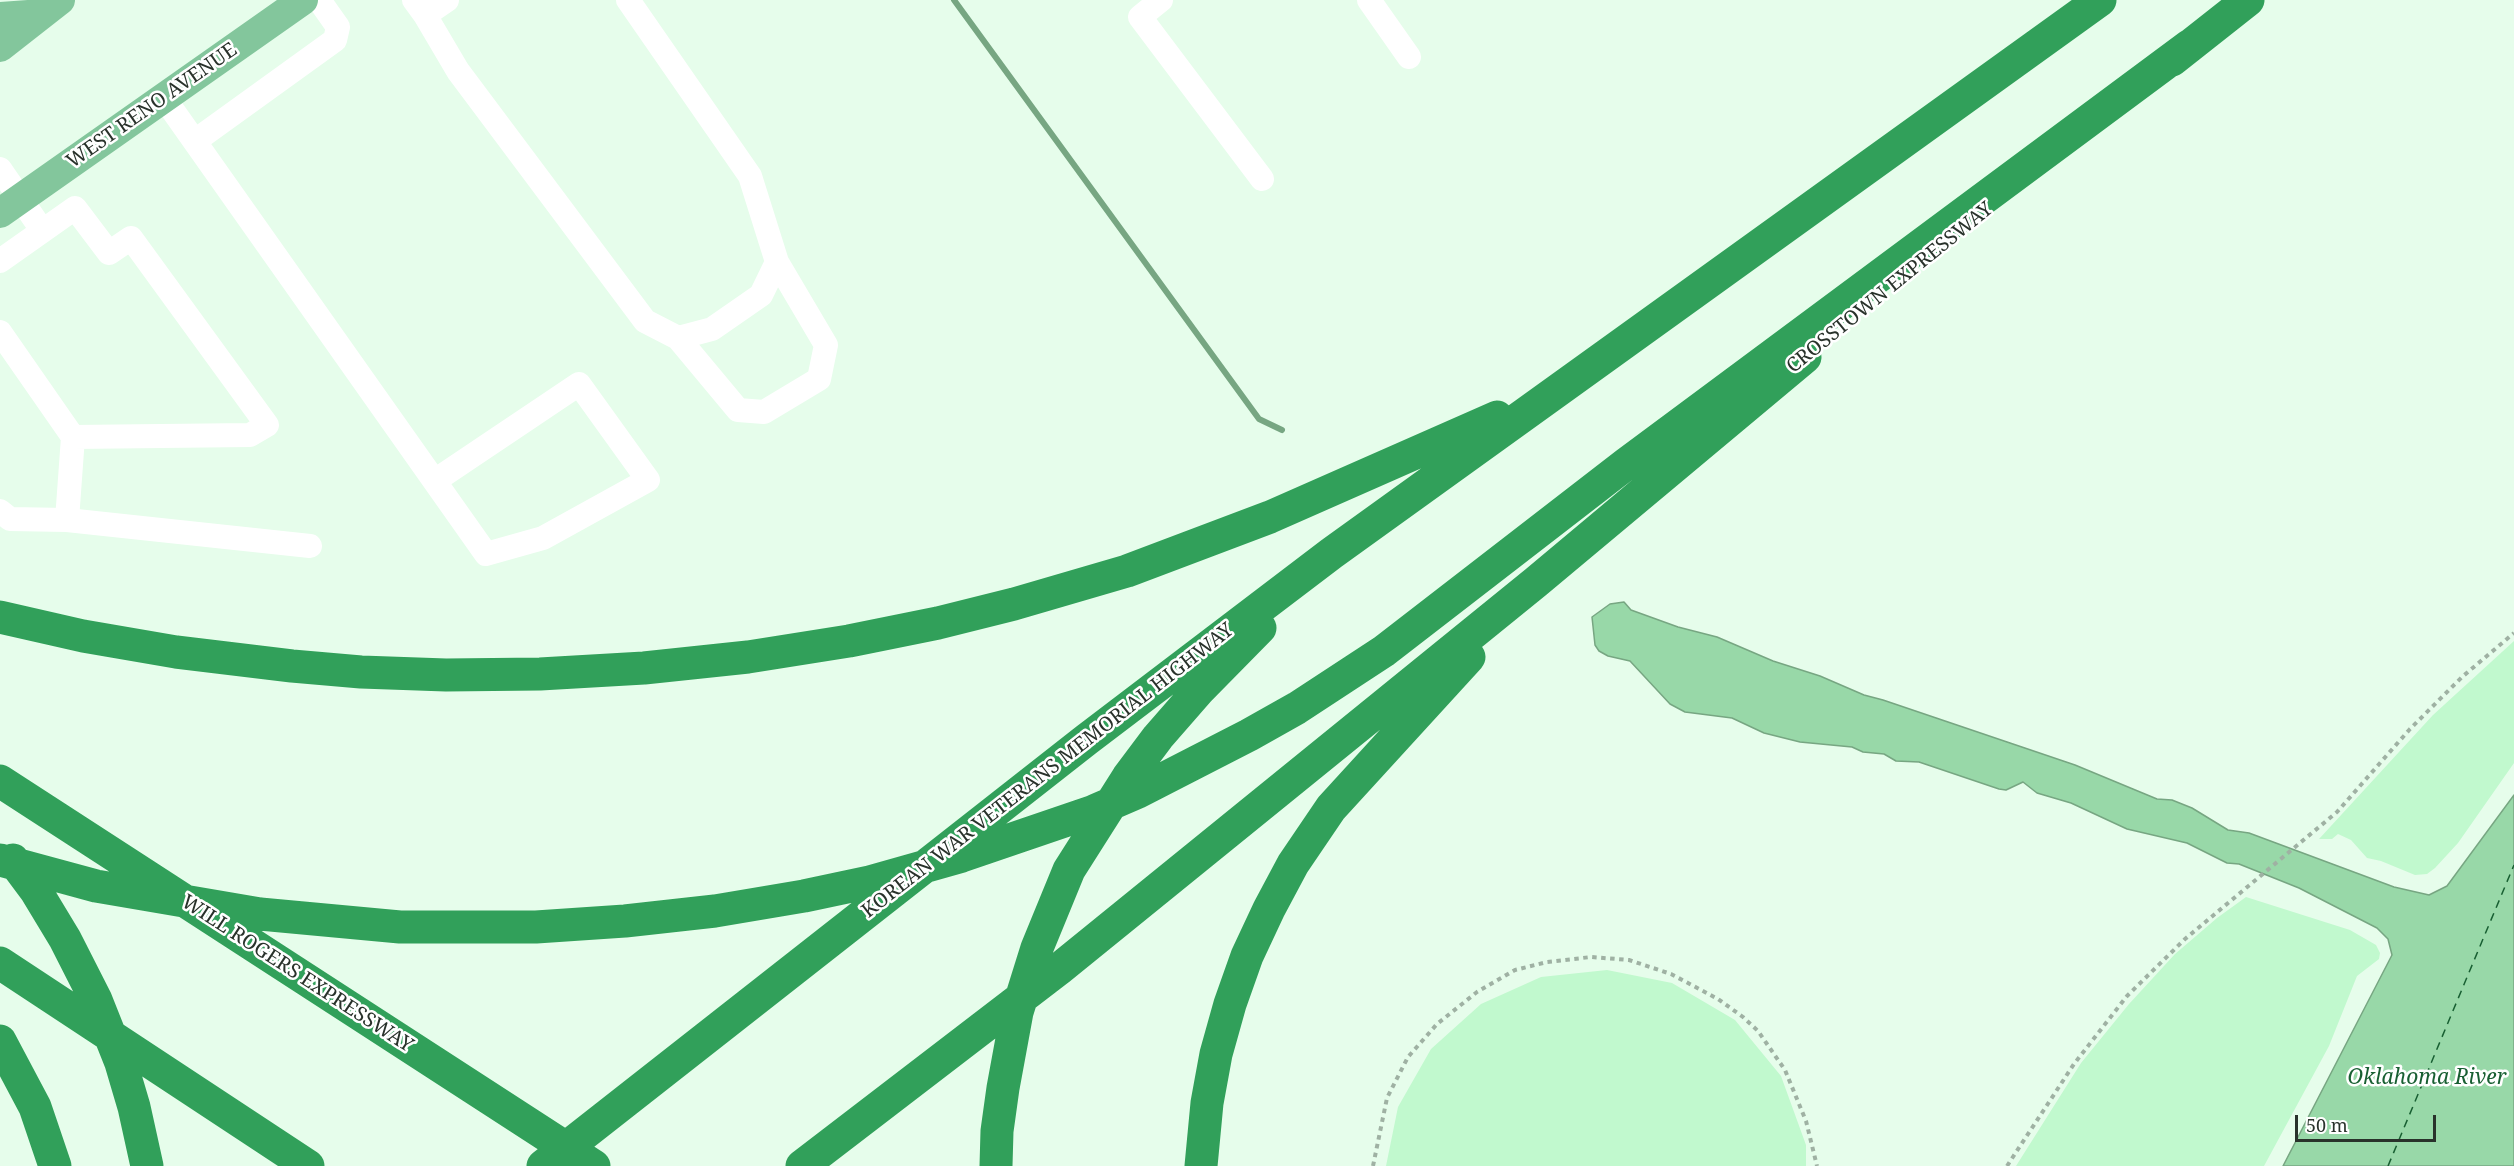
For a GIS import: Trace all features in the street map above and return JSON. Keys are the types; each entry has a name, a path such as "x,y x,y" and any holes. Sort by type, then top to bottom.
{"highway":[{"path":"0,617 83,636 176,652 292,666 361,672 446,675 540,674 644,668 748,657 849,641 938,623 1014,604 1127,571 1270,518 1562,387 2100,0"},
{"name":"CROSSTOWN EXPRESSWAY","path":"1536,582 1765,389 2248,0"},
{"path":"0,860 96,886 260,914 400,927 537,927 715,911 804,896 870,882 962,856 1094,811 1138,792 1249,735 1297,708 1384,651 1626,464 2189,46"},
{"name":"KOREAN WAR VETERANS MEMORIAL HIGHWAY","path":"543,1166 1086,740 1332,553 1562,387"},
{"path":"996,1166 997,1131 1017,1012 1053,907 1070,870 1096,824 1128,777 1184,706 1332,553"},
{"path":"802,1166 1059,969 1536,582"},
{"path":"1201,1166 1207,1103 1230,1004 1256,937 1293,864 1332,808 1355,781 1536,582"},
{"name":"WILL ROGERS EXPRESSWAY","path":"0,781 594,1166"},
{"path":"0,844 36,891 65,939 96,1000 121,1063 134,1107 147,1166"},
{"path":"0,963 308,1166"},
{"path":"0,1041 30,1096 49,1142 55,1166"}],"main road":[{"name":"WEST RENO AVENUE","path":"10,206 303,0"},
{"path":"0,17 51,7"},
{"path":"0,48 51,7"}],"street":[{"path":"195,141 335,40 338,27 319,0"},
{"path":"447,0 420,8 458,71 645,321 678,338 738,410 764,412 819,379 826,345 777,262 750,176 628,0"},
{"path":"1161,0 1140,17 1262,179"},
{"path":"1369,0 1409,57"},
{"path":"164,98 436,480 486,554 543,538 648,480 579,384 436,480"},
{"path":"0,169 10,206 42,230"},
{"path":"0,261 75,208 109,253 131,238 267,425 250,435 73,436"},
{"path":"678,338 712,329 761,295 777,262"},
{"path":"0,332 73,436 67,520"},
{"path":"0,511 10,519 67,520 310,546"}],"path":[{"path":"2007,1166 2074,1064 2127,996 2185,939 2337,812 2410,729 2462,677 2514,633"},
{"path":"1373,1166 1387,1098 1408,1057 1437,1024 1476,992 1515,970 1547,962 1592,957 1629,960 1671,974 1718,999 1758,1031 1785,1070 1796,1093 1806,1121 1817,1166"}],"shaded area":[{"path":"2514,641 2514,763 2458,843 2435,868 2427,874 2415,875 2381,861 2367,858 2351,840 2338,834 2332,839 2319,839 2433,715"},
{"path":"2246,897 2350,930 2376,945 2380,953 2379,959 2357,976 2329,1046 2264,1166 2016,1166 2081,1063 2129,1004 2175,954"},
{"path":"1607,970 1672,983 1735,1020 1781,1076 1806,1145 1806,1166 1386,1166 1398,1107 1431,1049 1481,1004 1541,977"}],"water":[{"name":"Oklahoma River","path":"1624,602 1631,610 1678,627 1717,637 1864,695 2075,765 2157,799 2172,800 2192,808 2228,830 2249,833 2394,887 2429,895 2447,886 2514,795 2514,1166 2283,1166 2392,955 2388,939 2377,928 2299,888 2239,864 2227,863 2187,843 2127,829 2071,803 2037,793 2023,782 2006,790 1999,789 1919,762 1896,761 1884,754 1863,752 1852,747 1800,742 1764,733 1732,718 1685,712 1670,704 1630,661 1608,656 1599,651 1595,645 1592,617 1610,604"}],"waterway":[{"path":"954,0 1259,419 1282,430"}],"ferry route":[{"path":"2388,1166 2514,865"}]}
